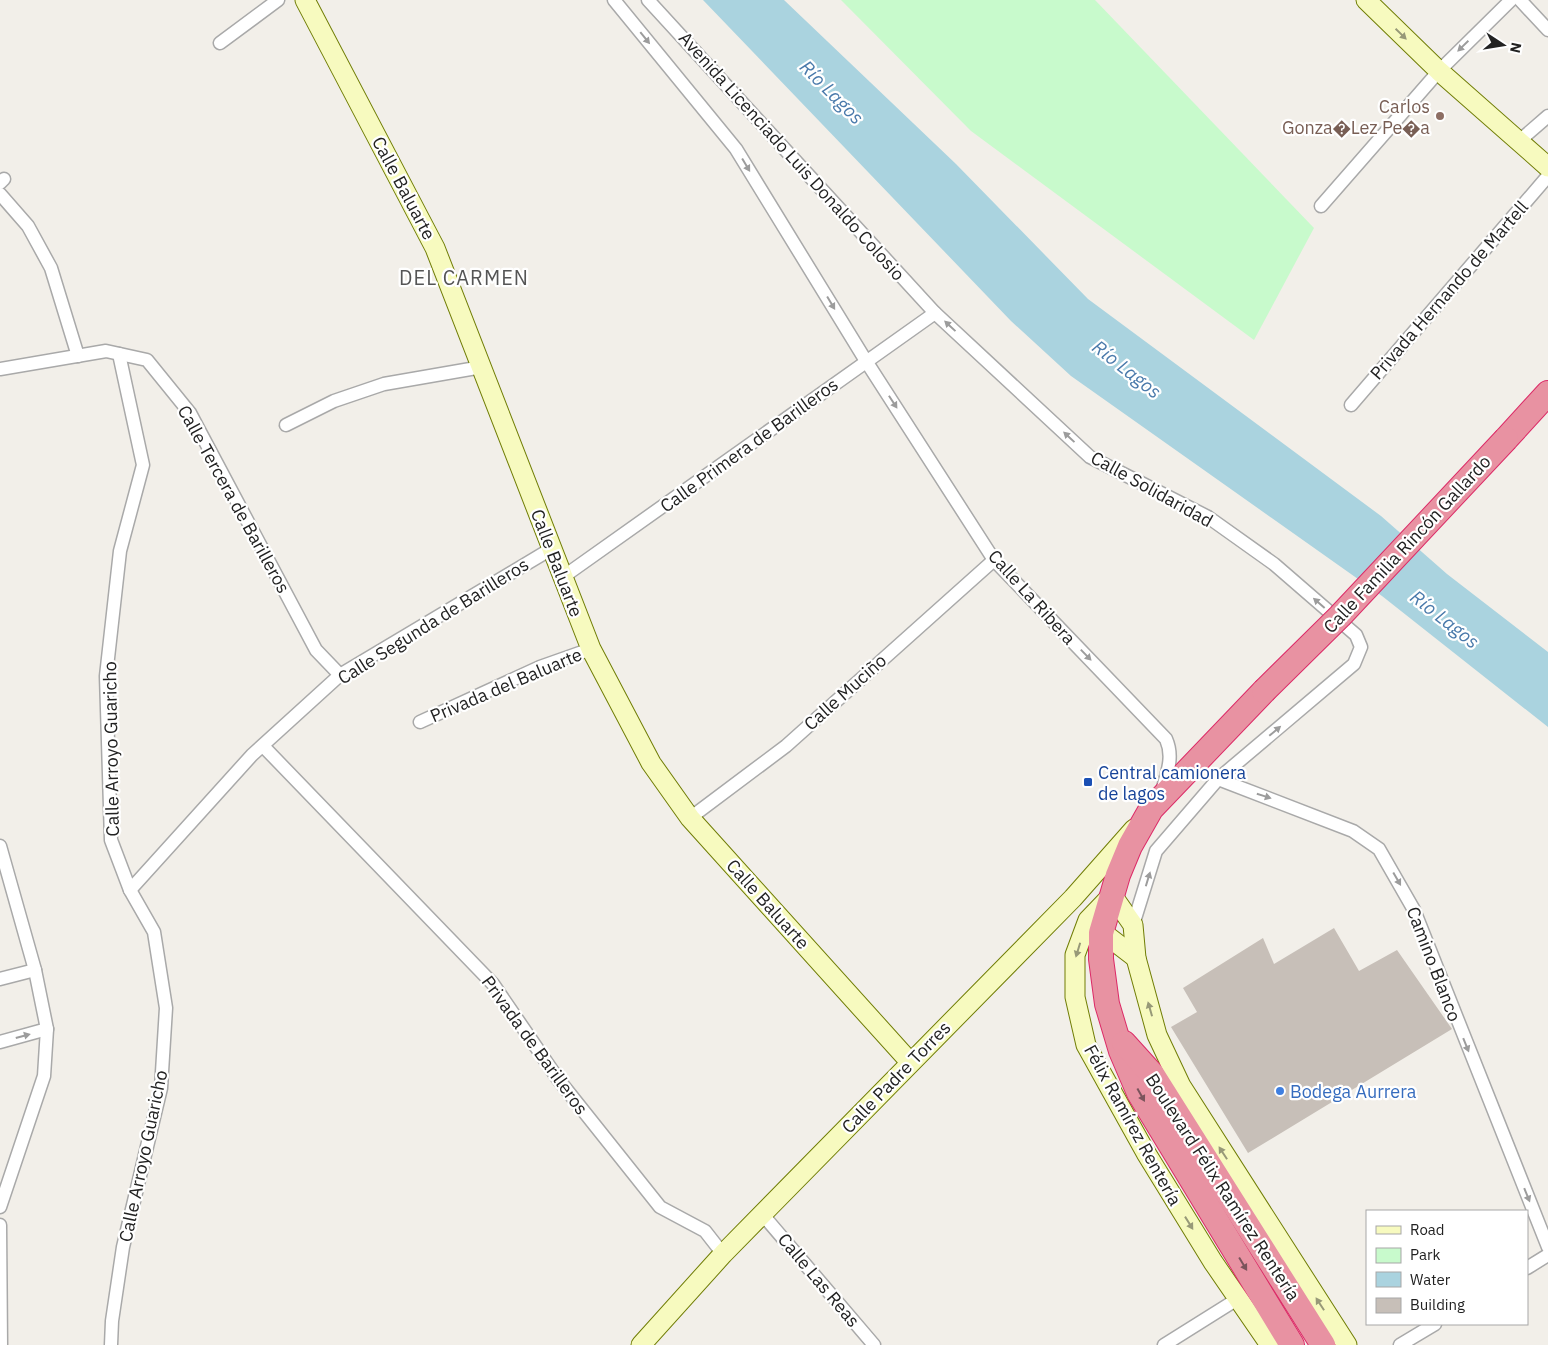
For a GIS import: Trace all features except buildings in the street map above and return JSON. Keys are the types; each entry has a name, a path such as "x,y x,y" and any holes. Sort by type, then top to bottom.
{"highway":[{"name":"Calle Familia Rincón Gallardo","path":"1155,805 1264,691 1340,616 1548,393"},
{"name":"Boulevard Félix Ramírez Rentería","path":"1155,805 1130,846 1112,895 1095,926 1107,1004 1116,1034 1139,1093 1292,1345"},
{"name":"Boulevard Félix Ramírez Rentería","path":"1116,1034 1152,1074 1323,1345"},
{"path":"1212,1169 1244,1184"}],"street":[{"path":"220,43 278,0"},
{"name":"Calle Baluarte","path":"305,0 435,248 591,649 651,763 690,818 910,1062"},
{"name":"Avenida Licenciado Luis Donaldo Colosio","path":"614,0 736,149 866,361"},
{"name":"Avenida Licenciado Luis Donaldo Colosio","path":"648,0 935,313"},
{"path":"1366,0 1439,71 1548,167"},
{"path":"1321,206 1439,71 1511,0"},
{"path":"1520,0 1548,30"},
{"path":"1518,142 1548,116"},
{"name":"Privada Hernando de Martell","path":"1351,405 1548,176"},
{"path":"0,194 28,226 51,268 78,356 0,369"},
{"name":"Calle Primera de Barilleros","path":"563,578 935,313"},
{"name":"Calle Solidaridad","path":"935,313 1090,456 1208,517 1274,564 1356,635 1361,648 1354,664 1218,779"},
{"name":"Calle Tercera de Barilleros","path":"78,356 106,351 147,360 190,413 316,650 340,675"},
{"name":"Calle Arroyo Guaricho","path":"111,1345 112,1321 123,1247 161,1088 166,1008 154,932 130,890 111,840 106,676 120,551 143,465 118,354"},
{"name":"Calle La Ribera","path":"866,361 994,560 1166,739 1171,750 1169,766 1155,805"},
{"path":"286,425 334,401 384,384 482,367"},
{"name":"Calle Segunda de Barilleros","path":"130,890 263,746 340,675 551,549"},
{"name":"Calle Muciño","path":"690,818 786,746 994,560"},
{"name":"Privada del Baluarte","path":"420,722 540,667 591,649"},
{"name":"Privada de Barilleros","path":"263,746 493,984 558,1079 660,1207 701,1228 717,1243 723,1254"},
{"path":"1218,779 1156,851 1133,925 1136,958 1157,1035 1181,1086 1347,1345"},
{"name":"Camino Blanco","path":"1218,779 1353,831 1379,849 1414,910 1459,1028 1548,1247"},
{"name":"Calle Padre Torres","path":"641,1345 723,1254 1073,898 1155,805"},
{"path":"0,846 35,970 47,1029 44,1076 0,1207"},
{"path":"1112,895 1133,925"},
{"path":"1073,898 1095,926 1136,958"},
{"name":"Félix Ramírez Rentería","path":"1095,926 1075,955 1074,997 1086,1045 1146,1153 1213,1262 1270,1345"},
{"path":"0,979 35,970"},
{"path":"0,1042 47,1029"},
{"name":"Calle Las Reas","path":"763,1215 874,1345"},
{"path":"0,1225 2,1345"},
{"path":"1528,1267 1548,1255"},
{"path":"1164,1345 1239,1298"},
{"path":"1400,1345 1433,1325"}],"green space":[{"path":"841,0 1095,0 1314,228 1254,340 971,131"}],"water":[{"name":"Río Lagos","path":"703,0 784,0 956,164 1088,299 1381,516 1447,574 1548,652 1548,727 1382,596 1071,376 1011,321"}],"place":[{"name":"Carlos Gonza�Lez Pe�a","path":"1440,116"},
{"name":"Central camionera de lagos","path":"1088,782"},
{"name":"Bodega Aurrera","path":"1280,1091"}],"district":[{"name":"DEL CARMEN","path":"464,277"}]}
